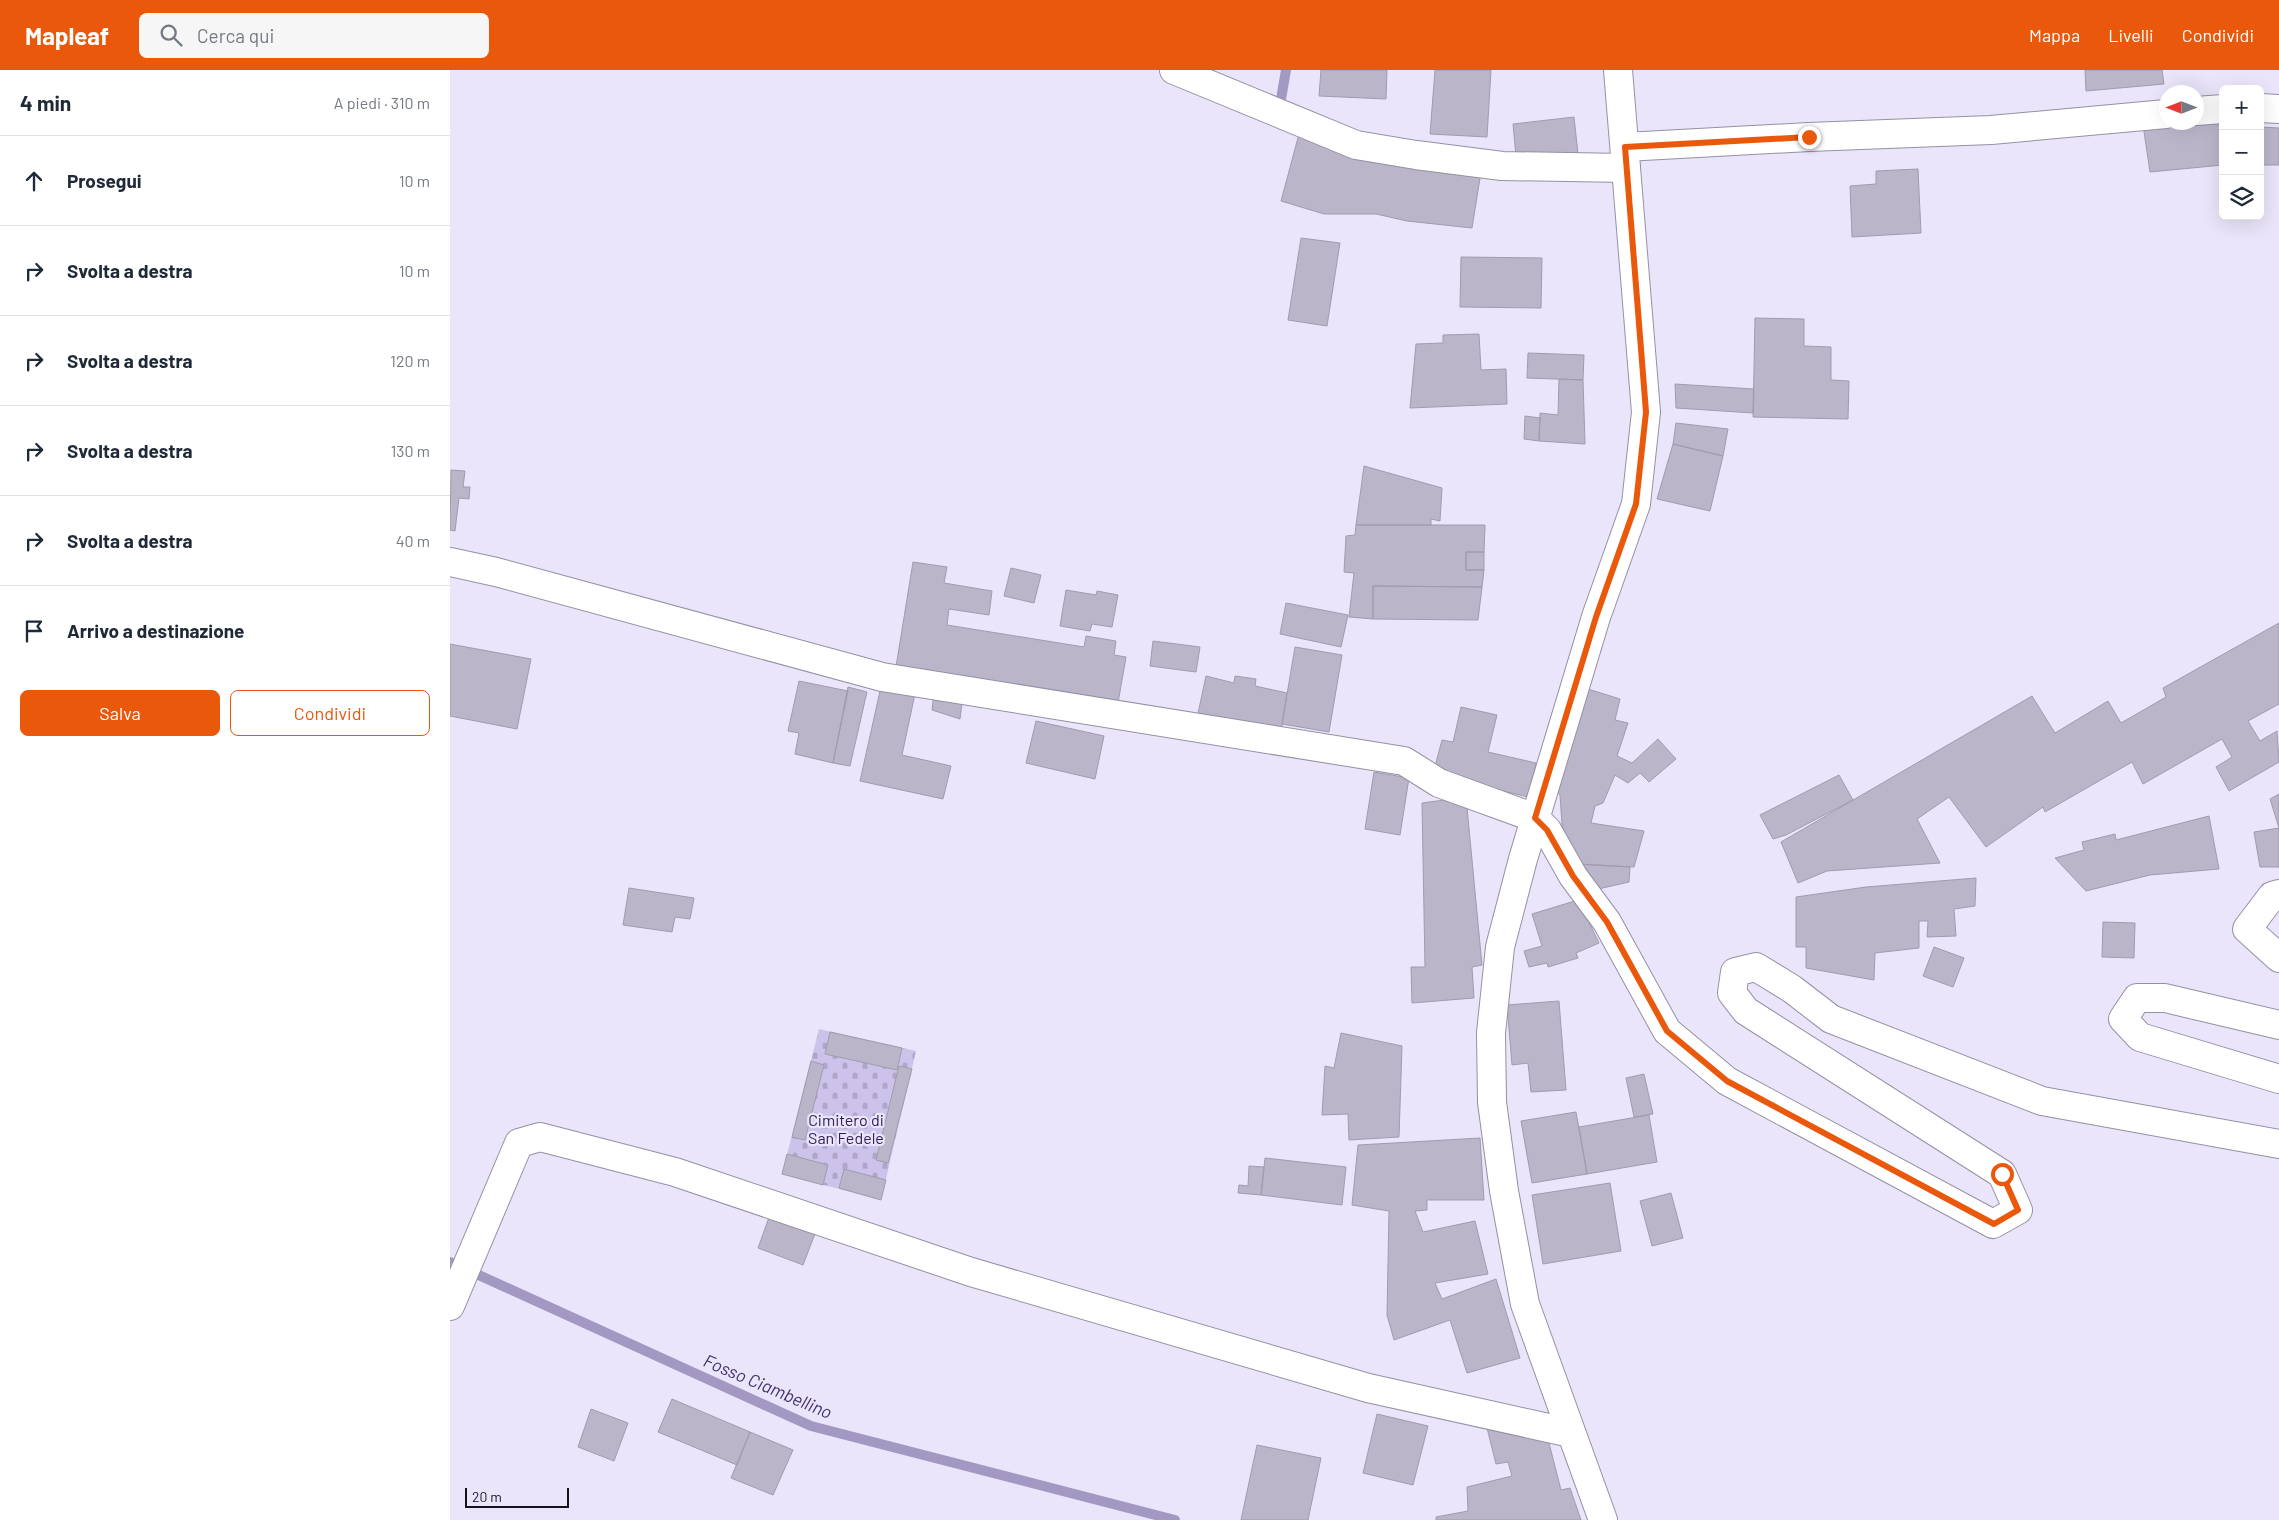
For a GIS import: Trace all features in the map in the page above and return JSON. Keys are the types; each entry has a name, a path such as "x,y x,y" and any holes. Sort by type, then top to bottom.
{"street":[{"path":"1174,70 1356,145 1502,166 1626,158 1809,137 1991,130 2159,115"},
{"path":"1603,1520 1525,1304 1504,1190 1492,1102 1491,1033 1500,947 1535,818 1596,617 1636,504 1646,412 1618,70"},
{"path":"2264,108 2279,109"},
{"path":"2204,110 2219,109"},
{"path":"450,562 505,575 882,677 1404,761 1439,782 1535,818 1547,830 1573,876 1607,922 1667,1031 1727,1081 1994,1224 2018,1210 2002,1174 1746,1011 1732,993 1735,972 1756,967 1792,989 1831,1019 2042,1101 2279,1144"},
{"path":"2279,894 2272,896 2247,929 2279,958"},
{"path":"2279,1025 2165,998 2138,998 2123,1019 2140,1037 2279,1079"},
{"path":"452,1302 519,1143 540,1137 675,1172 971,1272 1368,1388 1571,1433"}],"green space":[{"name":"Cimitero di San Fedele","path":"819,1029 916,1051 881,1200 782,1174"}],"building":[{"path":"1321,70 1387,70 1386,99 1319,96"},
{"path":"1435,70 1491,70 1487,137 1430,134"},
{"path":"2085,70 2162,70 2164,84 2086,91"},
{"path":"1574,117 1578,154 1516,156 1513,124"},
{"path":"2204,123 2219,124 2219,165 2150,172 2143,125 2159,125 2159,130 2204,130"},
{"path":"2264,127 2279,128 2279,165 2264,165"},
{"path":"1299,134 1481,172 1472,228 1407,221 1376,214 1324,214 1281,201"},
{"path":"1918,169 1921,233 1852,237 1850,186 1876,184 1876,171"},
{"path":"1301,238 1340,243 1327,326 1288,320"},
{"path":"1461,257 1542,258 1541,308 1460,307"},
{"path":"1755,318 1804,319 1804,346 1831,347 1831,380 1849,381 1848,419 1753,417"},
{"path":"1479,334 1481,370 1506,369 1507,404 1410,408 1416,344 1443,343 1443,335"},
{"path":"1528,353 1584,355 1583,380 1527,378"},
{"path":"1559,379 1583,380 1585,444 1539,441 1540,413 1558,415"},
{"path":"1675,384 1754,389 1753,413 1676,408"},
{"path":"1525,416 1540,418 1539,441 1524,439"},
{"path":"1676,423 1728,429 1723,456 1673,444"},
{"path":"1673,444 1723,456 1710,511 1657,499"},
{"path":"1364,466 1442,488 1440,521 1431,519 1431,525 1356,525"},
{"path":"451,470 465,471 463,487 470,487 469,499 459,498 455,531 450,530"},
{"path":"1356,525 1485,525 1484,552 1466,552 1466,570 1484,570 1482,587 1373,586 1373,619 1349,617 1354,573 1344,572 1346,536 1355,535"},
{"path":"1466,552 1484,552 1484,570 1466,570"},
{"path":"913,562 947,567 944,583 992,591 989,615 949,609 947,625 1084,647 1086,636 1116,641 1114,655 1126,657 1118,703 895,673"},
{"path":"1011,568 1041,575 1034,603 1004,596"},
{"path":"1373,586 1482,587 1478,620 1373,619"},
{"path":"1066,590 1096,595 1097,591 1118,595 1112,627 1092,624 1090,631 1060,626"},
{"path":"1286,603 1348,615 1341,647 1280,634"},
{"path":"2279,623 2279,704 2248,721 2260,741 2277,731 2279,762 2229,791 2216,767 2232,757 2222,739 2143,784 2132,762 2045,812 2043,807 1986,847 1949,797 1917,819 1940,863 1827,871 1798,883 1781,842 2032,696 2055,733 2108,701 2121,723 2166,697 2163,688"},
{"path":"1153,641 1200,647 1196,672 1150,666"},
{"path":"450,644 531,659 517,729 450,716"},
{"path":"1295,647 1342,655 1329,732 1282,724"},
{"path":"1206,676 1234,683 1235,676 1256,679 1255,686 1287,693 1281,732 1197,718"},
{"path":"799,681 848,691 833,763 795,754 799,733 788,731"},
{"path":"882,682 916,689 902,755 951,766 943,799 860,781"},
{"path":"848,687 867,692 850,766 833,763"},
{"path":"1588,689 1620,699 1615,720 1628,723 1617,756 1632,763 1658,739 1676,759 1649,782 1640,773 1628,783 1615,775 1603,803 1595,806 1591,823 1644,831 1634,867 1578,864 1562,825 1560,795 1558,793 1567,743"},
{"path":"934,693 963,695 960,719 932,710"},
{"path":"1461,707 1497,715 1488,752 1536,763 1528,797 1433,774 1442,740 1453,742"},
{"path":"1036,721 1104,736 1095,779 1026,763"},
{"path":"1374,772 1409,778 1400,835 1365,829"},
{"path":"1839,775 1853,800 1786,835 1773,839 1760,815"},
{"path":"2279,794 2279,828 2270,799"},
{"path":"1466,797 1482,965 1472,967 1474,998 1412,1003 1411,967 1425,967 1422,803"},
{"path":"2209,816 2219,869 2150,875 2086,891 2055,858 2084,850 2082,842 2115,834 2116,840"},
{"path":"2279,828 2279,867 2260,867 2254,832"},
{"path":"1578,864 1630,867 1629,882 1594,890"},
{"path":"1976,878 1975,906 1954,909 1956,936 1927,937 1928,921 1919,921 1919,948 1875,953 1874,980 1806,968 1806,947 1796,947 1796,897 1866,887"},
{"path":"629,888 694,898 690,919 675,917 672,932 623,925"},
{"path":"1578,900 1599,943 1576,953 1578,958 1548,967 1547,963 1529,967 1524,951 1542,946 1532,914"},
{"path":"2103,922 2135,923 2134,958 2102,957"},
{"path":"1934,947 1964,958 1953,987 1923,976"},
{"path":"1559,1001 1566,1090 1531,1092 1528,1063 1512,1065 1507,1005"},
{"path":"830,1032 902,1048 897,1070 825,1054"},
{"path":"1341,1033 1402,1046 1399,1137 1349,1140 1348,1114 1322,1115 1325,1066 1334,1068"},
{"path":"811,1061 824,1065 805,1140 792,1137"},
{"path":"899,1066 912,1069 888,1163 876,1160"},
{"path":"1644,1074 1653,1114 1634,1117 1626,1078"},
{"path":"1576,1112 1587,1174 1532,1183 1521,1121"},
{"path":"1649,1115 1657,1162 1587,1174 1579,1127"},
{"path":"1480,1138 1484,1200 1427,1200 1427,1210 1415,1211 1423,1232 1475,1221 1488,1274 1435,1283 1442,1299 1496,1279 1520,1358 1467,1373 1450,1320 1394,1340 1387,1315 1389,1211 1352,1205 1358,1145"},
{"path":"787,1154 828,1165 823,1185 782,1174"},
{"path":"1265,1158 1346,1167 1342,1205 1261,1195"},
{"path":"1249,1166 1264,1167 1261,1195 1238,1193 1239,1185 1248,1186"},
{"path":"844,1169 886,1180 881,1200 839,1188"},
{"path":"1610,1183 1621,1251 1543,1264 1532,1195"},
{"path":"1671,1193 1683,1238 1652,1246 1640,1201"},
{"path":"772,1209 818,1226 803,1265 758,1248"},
{"path":"672,1399 750,1432 737,1465 658,1432"},
{"path":"591,1409 628,1423 614,1461 578,1447"},
{"path":"1377,1414 1428,1426 1413,1485 1363,1473"},
{"path":"1486,1424 1537,1431 1549,1443 1561,1490 1570,1488 1581,1520 1436,1520 1436,1517 1468,1511 1467,1487 1512,1476 1508,1462 1496,1464"},
{"path":"750,1432 793,1450 773,1495 731,1478"},
{"path":"1257,1445 1321,1458 1308,1520 1241,1520"}],"waterway":[{"path":"1279,111 1286,70"},
{"name":"Fosso Ciambellino","path":"450,1262 811,1426 1175,1520"}],"route":[{"path":"1809,137 1625,147 1646,412 1636,504 1596,617 1535,818 1547,830 1573,876 1607,922 1667,1031 1727,1081 1994,1224 2018,1210 2002,1174"}]}
